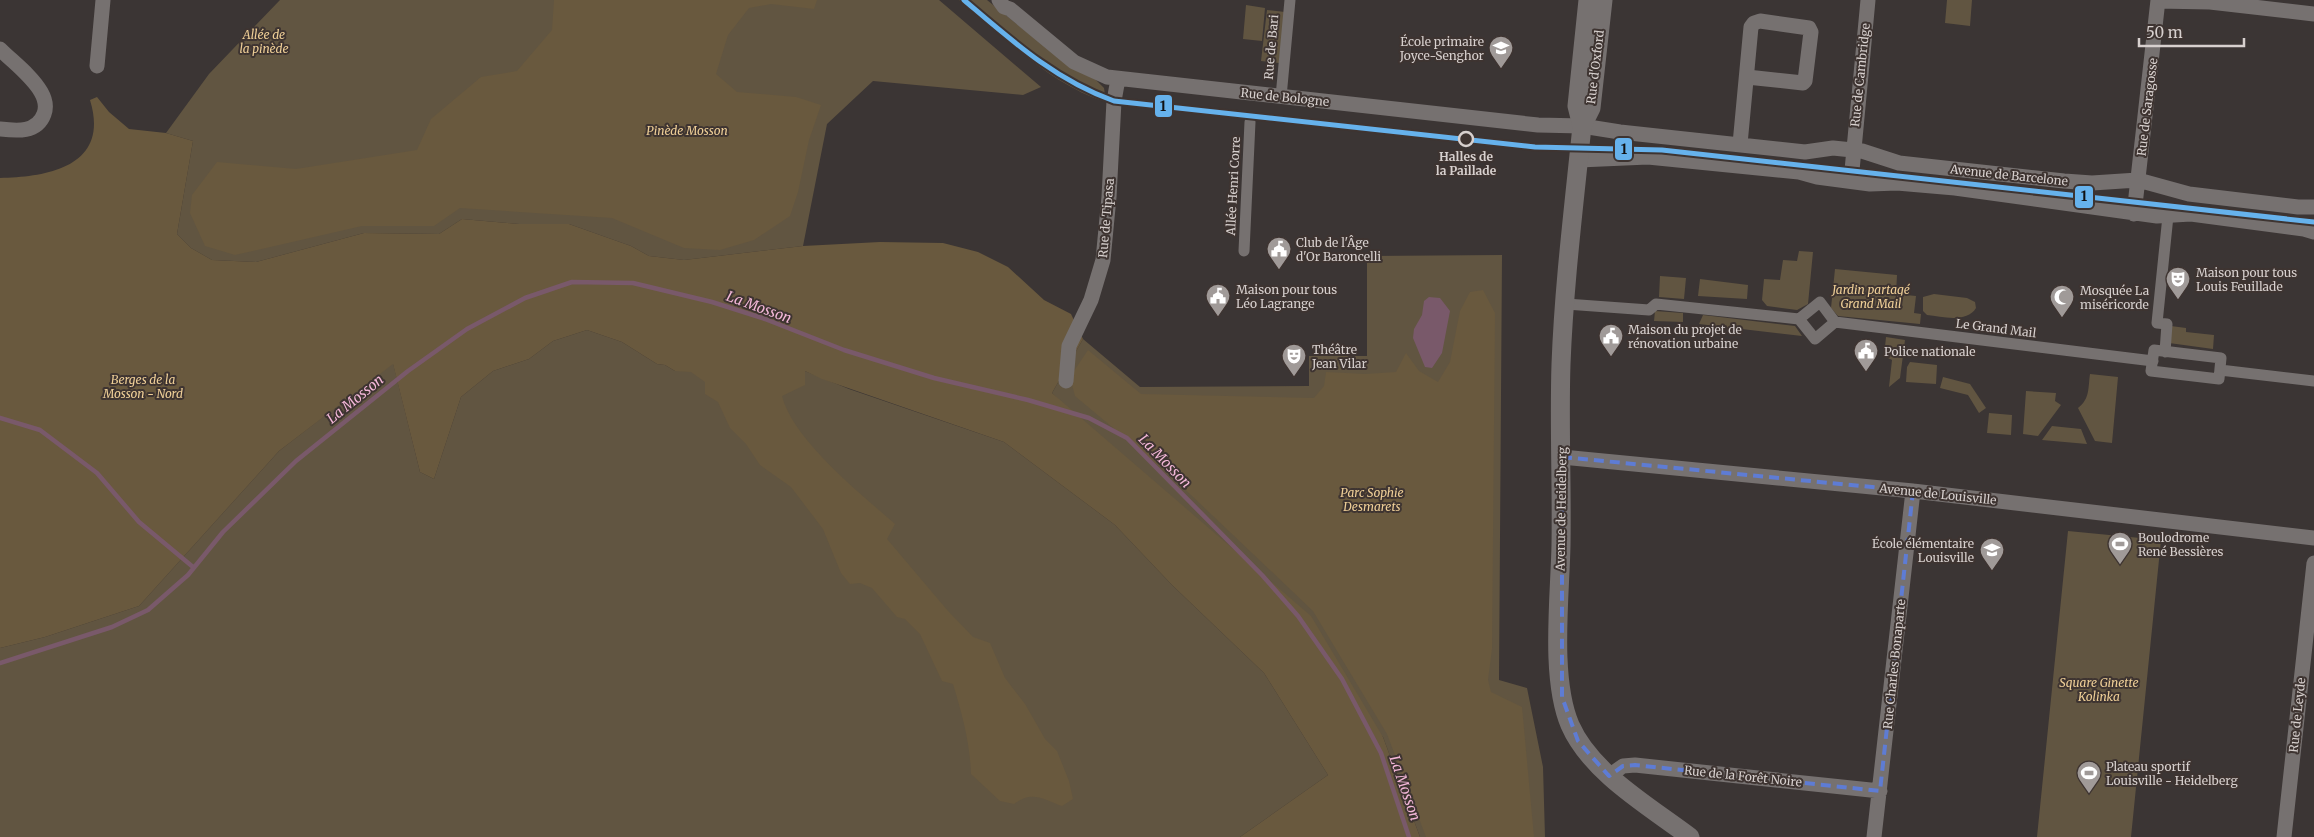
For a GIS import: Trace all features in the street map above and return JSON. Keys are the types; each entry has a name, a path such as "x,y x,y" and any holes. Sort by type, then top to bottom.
{"street":[{"path":"97,66 103,0"},
{"name":"Rue de Bari","path":"1281,97 1290,0"},
{"name":"Rue d'Oxford","path":"1582,126 1576,106 1588,0"},
{"name":"Rue d'Oxford","path":"1582,126 1591,108 1603,0"},
{"name":"Rue de Cambridge","path":"1853,150 1868,0"},
{"path":"2158,1 2210,2 2314,14"},
{"name":"Rue de Saragosse","path":"2134,214 2158,1"},
{"name":"Rue de Bologne","path":"1006,3 1074,62 1099,75 1118,79 1538,125 1582,126"},
{"path":"1740,144 1752,27 1754,23 1760,21 1809,28 1805,81 1802,83 1747,76"},
{"path":"0,49 40,89 46,104 41,121 36,126 18,131 0,128"},
{"name":"Rue de Tipasa","path":"1066,381 1069,346 1091,300 1103,260 1109,197 1114,101 1118,79"},
{"name":"Allée Henri Corre","path":"1244,251 1250,122"},
{"name":"Avenue de Barcelone","path":"1582,126 1620,132 1805,152 1833,148 1862,150 1899,163 2092,184 2138,180 2189,194 2298,207 2314,206"},
{"name":"Avenue de Heidelberg","path":"1582,126 1562,363 1559,643 1562,697 1570,725 1590,757 1609,776 1690,837"},
{"path":"1851,181 1853,150"},
{"name":"Avenue de Barcelone","path":"1579,160 1648,156 1677,158 1799,172 1817,177 1851,181 1955,188 2134,214 2168,216 2191,214 2304,229 2314,232"},
{"path":"2165,352 2168,324 2157,323 2168,216"},
{"path":"1566,304 1649,310 1656,304 1799,319 1820,302 1835,322 1814,339 1799,319"},
{"name":"Le Grand Mail","path":"1835,322 2153,360"},
{"path":"2154,350 2222,358 2219,379 2152,371 2153,360 2154,350"},
{"path":"2220,370 2314,380"},
{"name":"Avenue de Louisville","path":"1562,457 1913,491 2314,538"},
{"name":"Rue Charles Bonaparte","path":"1874,837 1913,491"},
{"name":"Rue de Leyde","path":"2284,837 2314,563"},
{"name":"Rue de la Forêt Noire","path":"1609,776 1623,766 1635,765 1880,791"}],"highlighted area":[{"path":"1562,457 1913,491 1880,791 1635,765 1623,766 1609,776 1578,741 1562,697"}],"green space":[{"name":"Pinède Mosson","path":"280,0 939,0 1041,87 1023,95 873,81 827,124 803,246 684,260 649,256 631,246 569,224 519,224 462,219 439,234 364,233 256,262 212,260 191,248 177,234 193,141 166,133 209,74"},
{"path":"554,0 817,0 814,9 771,4 749,8 728,35 716,74 737,92 796,97 821,105 809,140 798,192 790,216 754,240 720,250 684,248 612,218 460,208 434,226 362,226 235,255 205,246 190,213 192,195 217,162 296,169 417,150 431,119 481,77 517,71 552,30"},
{"path":"959,0 987,0 1048,49 1096,80 1104,88 1106,102 1065,84 1047,72"},
{"path":"1947,0 1972,0 1970,26 1945,23"},
{"path":"1246,5 1265,8 1262,41 1243,39"},
{"path":"1267,10 1285,12 1279,63 1261,61"},
{"name":"Berges de la Mosson - Nord","path":"97,97 109,112 129,129 166,133 193,141 177,234 191,248 212,260 256,262 364,233 439,234 462,219 519,224 569,224 631,246 649,256 684,260 803,246 880,242 943,243 978,252 1008,267 1044,300 1071,314 1083,339 1052,393 1311,616 1383,737 1420,837 1240,837 1328,775 1264,673 1172,585 1115,525 1004,442 822,379 805,371 805,385 782,396 789,413 814,448 830,465 895,524 887,539 948,611 973,637 990,643 1005,678 1025,704 1045,739 1057,751 1069,781 1073,799 1062,806 1038,797 1026,797 1014,804 1000,801 971,774 967,739 953,684 942,681 920,634 905,619 897,617 872,588 860,583 850,584 841,573 823,529 791,487 760,465 746,444 730,428 718,402 705,394 705,382 691,372 675,371 665,365 657,364 622,342 587,330 553,341 529,359 493,371 461,397 434,479 420,472 393,364 279,451 139,606 45,637 0,648 0,178 38,175 56,170 72,163 84,153 92,139 94,122 90,100"},
{"path":"1799,251 1813,252 1808,304 1797,310 1767,306 1762,300 1764,279 1780,280 1783,260 1797,261"},
{"name":"Parc Sophie Desmarets","path":"1502,255 1499,680 1527,688 1543,767 1545,837 1420,837 1383,737 1052,393 1083,339 1140,387 1309,386 1309,356 1367,356 1367,256"},
{"name":"Jardin partagé Grand Mail","path":"1835,269 1897,275 1896,294 1916,296 1914,313 1921,314 1920,324 1838,316 1831,308"},
{"path":"1660,276 1686,278 1684,299 1659,297"},
{"path":"1700,279 1748,285 1747,299 1698,296"},
{"name":"Parc Sophie Desmarets","path":"1483,290 1495,313 1492,649 1488,680 1491,692 1522,707 1534,837 1426,837 1387,734 1313,611 1171,476 1075,396 1070,377 1088,350 1141,394 1314,398 1324,386 1326,372 1365,374 1396,372 1406,353 1419,371 1438,382 1450,362 1460,311 1470,292"},
{"path":"1934,294 1967,298 1975,302 1976,308 1967,316 1954,318 1927,315 1923,311 1923,297"},
{"path":"1655,311 1683,313 1683,322 1654,321"},
{"path":"1703,315 1795,326 1802,336 1699,324"},
{"path":"2171,326 2186,328 2186,332 2214,335 2213,349 2169,343"},
{"path":"587,330 622,342 657,364 665,365 675,371 805,371 849,389 1004,442 1115,525 1172,585 1264,673 1328,775 1240,837 0,837 0,648 45,637 139,606 279,451 393,363 420,472 434,479 461,397 493,371 529,359 553,341"},
{"path":"1886,337 1905,340 1900,378 1889,387 1892,360 1884,356"},
{"path":"1910,362 1937,365 1936,384 1906,382 1907,367"},
{"path":"2090,374 2118,377 2112,443 2095,441 2078,408 2087,397"},
{"path":"1943,377 1970,384 1986,408 1979,413 1968,395 1940,388"},
{"path":"2026,391 2056,393 2055,401 2061,405 2038,436 2023,434"},
{"path":"1989,413 2012,415 2011,435 1987,433"},
{"path":"2052,426 2081,429 2087,444 2042,440"},
{"name":"Square Ginette Kolinka","path":"2068,531 2161,540 2131,837 2037,837"}],"shaded area":[{"path":"1429,297 1440,298 1450,311 1442,353 1432,368 1425,367 1413,338 1414,329 1422,315 1424,301"}],"waterway":[{"name":"La Mosson","path":"0,663 112,627 148,610 188,575 223,532 296,461 408,371 467,329 525,298 572,282 633,283 712,302 765,319 844,350 934,378 1028,400 1089,418 1127,438 1262,575 1298,616 1342,679 1381,753 1409,837"},
{"path":"0,418 40,430 97,473 139,522 193,567"}],"transit line":[{"name":"1","path":"964,0 1034,58 1072,82 1114,101 1535,147 1662,150 2314,222"}],"place":[{"name":"École primaire Joyce-Senghor","path":"1501,69"},
{"name":"Halles de la Paillade","path":"1466,139"},
{"name":"Club de l'Âge d'Or Baroncelli","path":"1279,270"},
{"name":"Maison pour tous Louis Feuillade","path":"2178,300"},
{"name":"Maison pour tous Léo Lagrange","path":"1218,317"},
{"name":"Mosquée La miséricorde","path":"2062,318"},
{"name":"Maison du projet de rénovation urbaine","path":"1611,357"},
{"name":"Police nationale","path":"1866,372"},
{"name":"Théâtre Jean Vilar","path":"1294,377"},
{"name":"Boulodrome René Bessières","path":"2120,565"},
{"name":"École élémentaire Louisville","path":"1992,571"},
{"name":"Plateau sportif Louisville - Heidelberg","path":"2089,794"}],"park label":[{"name":"Allée de la pinède","path":"264,41"}]}
